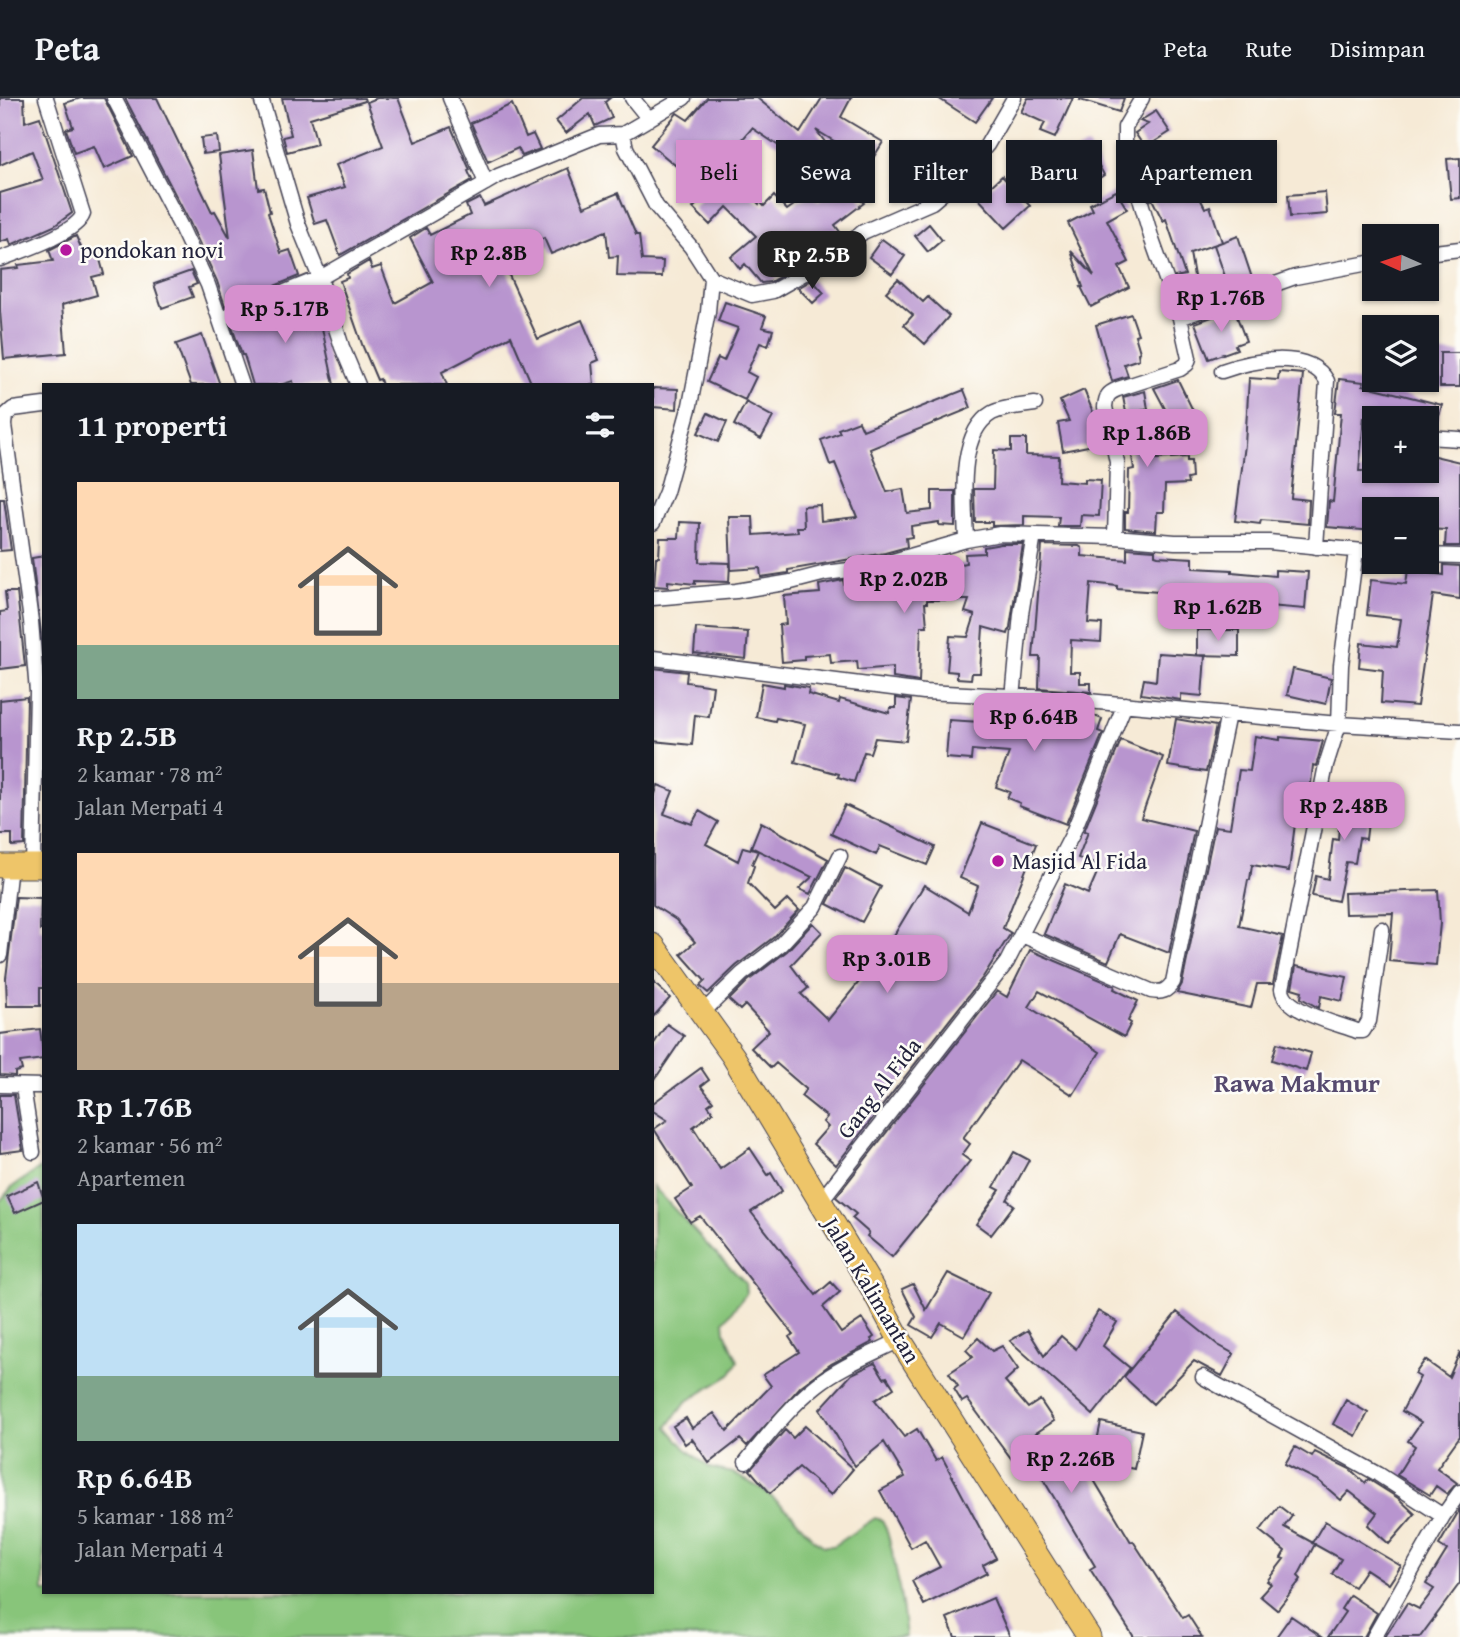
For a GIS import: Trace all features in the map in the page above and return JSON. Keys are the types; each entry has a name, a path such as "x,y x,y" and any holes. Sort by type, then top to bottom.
{"main road":[{"name":"Jalan Kalimantan","path":"654,946 733,1056 871,1286 900,1340 1089,1637"}],"street":[{"path":"0,259 34,246 76,224 83,214 46,98"},
{"path":"114,98 180,225 221,318 241,383"},
{"path":"261,98 295,215 357,383"},
{"path":"450,98 486,183"},
{"path":"632,98 649,119"},
{"path":"221,318 320,278 486,183 599,135 623,134 684,98"},
{"path":"623,134 630,157 656,206 691,247 711,278 752,295 774,291 833,257 863,232 932,202 953,184 987,145 1014,98"},
{"path":"1115,537 1117,462 1105,407 1106,399 1111,392 1180,369 1187,364 1189,354 1125,147 1125,127 1142,98"},
{"path":"1439,251 1460,249"},
{"path":"1180,318 1295,277 1362,264"},
{"path":"654,519 660,492 690,405 708,312 711,278"},
{"path":"1222,371 1257,361 1278,360 1315,369 1323,374 1327,381 1316,547"},
{"path":"966,540 965,467 979,424 994,412 1035,404"},
{"path":"0,955 22,866 37,692 31,621 4,425 5,416 13,409 42,405"},
{"path":"1439,438 1460,439"},
{"path":"654,598 736,591 791,582 872,566 966,540 1000,534 1115,537 1175,542 1269,542 1362,551"},
{"path":"1013,698 1021,614 1034,535"},
{"path":"1356,551 1341,665 1339,724 1326,765 1282,989 1286,1002 1296,1009 1363,1031 1369,1021 1382,929"},
{"path":"1439,555 1460,556"},
{"path":"654,657 889,688 1125,704 1339,724 1460,731"},
{"name":"Gang Al Fida","path":"820,1202 996,976 1022,935 1072,835 1125,704"},
{"path":"1022,935 1152,991 1159,993 1169,988 1173,982 1228,714"},
{"path":"702,1012 742,974 781,944 815,907 840,856"},
{"path":"0,1085 42,1086"},
{"path":"23,1087 33,1152"},
{"path":"746,1462 784,1416 817,1385 843,1368 900,1340"},
{"path":"1203,1377 1378,1474 1443,1516"},
{"path":"1374,1637 1443,1516 1460,1492"}],"green space":[{"path":"42,1167 42,1594 654,1594 654,1187 745,1282 746,1294 724,1321 725,1332 738,1361 730,1375 686,1402 667,1427 685,1448 710,1468 733,1473 762,1489 790,1512 813,1539 824,1546 833,1546 875,1518 882,1520 893,1558 906,1637 0,1637 0,1201 12,1187"}],"building":[{"path":"0,98 24,98 25,122 40,117 72,213 54,226 11,245 9,239 0,242 0,193 43,180 32,151 0,165"},
{"path":"81,98 104,98 133,156 104,169 94,146 74,153 66,129 73,127 65,103"},
{"path":"125,98 157,98 212,212 215,211 230,238 219,155 253,150 258,189 264,188 270,212 268,213 281,253 290,250 299,276 225,306 217,281 189,221"},
{"path":"282,98 364,98 365,101 310,118 317,144 287,152 283,137 291,135"},
{"path":"377,98 398,98 415,142 451,127 472,180 340,255 327,220 315,224 307,198 345,187 336,165 383,146 367,102"},
{"path":"583,98 610,98 605,102 612,118 595,126 590,114 566,133 556,121"},
{"path":"707,98 757,98 800,133 822,98 851,98 841,117 883,142 875,155 875,140 832,140 816,130 824,140 776,140 776,144 752,128 742,140 676,140 676,166 651,145 677,113 688,120"},
{"path":"938,98 992,98 975,122"},
{"path":"1028,98 1073,98 1055,138 1040,132 1045,123 1021,112"},
{"path":"1124,98 1119,112 1080,100"},
{"path":"512,104 526,137 533,134 540,149 522,156 518,148 488,162 471,123"},
{"path":"1156,111 1170,132 1158,140 1140,140 1135,133 1148,124 1140,121"},
{"path":"217,136 219,152 203,154 201,138"},
{"path":"1460,158 1460,198 1451,199 1447,159"},
{"path":"568,168 584,207 618,193 636,235 639,235 642,260 663,261 662,277 617,276 618,256 609,257 606,231 551,254 544,238 504,255 511,269 507,271 538,339 582,320 599,360 592,363 594,383 531,383 511,336 442,372 446,383 381,383 380,379 377,380 340,281 369,261 372,269 381,266 395,303 433,282 410,238 426,228 430,235 470,215 466,205 480,198 484,206"},
{"path":"1002,176 1006,180 1006,203 1027,203 1030,206 1006,228 983,203 992,203 992,185"},
{"path":"1116,191 1116,203 1123,203 1127,209 1107,220 1129,262 1119,267 1129,287 1091,307 1081,287 1071,251 1094,276 1068,223 1093,210 1090,204 1102,203 1102,198"},
{"path":"1325,192 1327,214 1290,217 1288,195"},
{"path":"774,196 776,203 780,203 787,210 797,203 864,203 835,225 843,236 828,249 770,282 761,283 745,264 740,269 731,257 756,236 727,207 710,225 693,208 698,203 761,203 764,206"},
{"path":"1154,203 1202,203 1205,208 1210,206 1222,242 1190,253 1196,288 1180,291 1175,277 1185,275 1166,219 1163,221"},
{"path":"929,224 942,240 928,252 915,236"},
{"path":"76,236 86,259 99,256 104,274 92,277 97,295 62,305 66,353 4,359 0,270 53,261 49,250"},
{"path":"1238,236 1252,278 1227,282 1214,245"},
{"path":"882,239 905,256 892,274 869,257"},
{"path":"191,271 197,284 189,287 193,297 162,308 154,284"},
{"path":"898,279 923,302 928,297 949,316 925,344 904,325 913,315 886,292"},
{"path":"812,280 824,293 813,303 798,288"},
{"path":"306,294 307,297 311,296 322,328 334,383 252,383 231,324"},
{"path":"725,302 766,316 762,327 773,330 768,346 760,343 747,372 756,377 745,400 707,382 718,358 724,361 738,328 718,321"},
{"path":"1234,309 1246,341 1235,345 1237,349 1209,359 1195,323"},
{"path":"1131,314 1138,334 1135,335 1140,352 1139,359 1124,364 1128,376 1112,381 1096,325"},
{"path":"202,335 219,383 190,383 176,344"},
{"path":"1440,353 1460,353 1460,387 1440,387"},
{"path":"1279,372 1303,374 1291,498 1309,500 1308,524 1235,521 1245,445 1249,378 1278,380"},
{"path":"1339,379 1362,382 1362,392 1391,392 1442,405 1439,416 1439,406 1362,406 1359,471 1362,471 1362,483 1439,483 1439,457 1460,462 1460,546 1445,546 1446,530 1439,530 1439,497 1362,497 1362,530 1327,527 1329,501 1333,502 1341,413 1335,413"},
{"path":"1178,380 1202,429 1181,439 1154,388"},
{"path":"654,388 678,389 677,409 654,407"},
{"path":"964,390 971,408 870,449 887,492 903,489 907,513 932,510 932,491 955,491 955,526 939,525 939,522 911,526 912,537 906,538 907,547 788,570 788,573 761,577 760,568 731,570 729,517 753,517 754,535 798,532 797,527 804,527 803,506 820,505 821,521 857,517 835,463 830,465 821,440 840,433 838,429 859,421 863,430"},
{"path":"1084,390 1095,417 1097,416 1103,443 1063,451 1058,423 1069,421 1060,401"},
{"path":"1145,391 1148,409 1141,411 1149,445 1154,444 1157,459 1187,457 1187,461 1191,461 1192,478 1187,479 1188,484 1165,485 1164,512 1157,512 1156,531 1125,528 1129,470 1134,469 1129,438 1122,439 1117,419 1127,417 1123,397"},
{"path":"746,402 773,417 761,439 734,425"},
{"path":"708,413 727,422 718,442 698,433"},
{"path":"1011,439 1026,439 1026,455 1059,456 1058,481 1085,483 1085,479 1101,480 1099,516 1081,515 1080,526 1058,526 1059,517 1024,516 1024,525 992,526 992,522 975,522 974,489 993,489 994,450 1011,451"},
{"path":"0,499 4,499 11,550 0,551"},
{"path":"680,522 700,523 699,562 730,563 729,582 695,581 695,584 668,581 668,587 654,586 660,538 679,538"},
{"path":"1023,544 1010,627 1008,634 983,627 980,673 972,673 971,679 957,678 957,672 947,671 950,636 968,637 975,615 965,612 969,600 927,600 925,603 927,626 921,626 919,682 893,678 893,667 858,670 857,661 831,663 830,654 804,656 804,660 782,662 779,625 786,624 784,596 820,593 819,585 843,580 845,589 874,586 873,580 966,563 965,554 984,553 984,547"},
{"path":"1042,545 1079,546 1082,548 1082,556 1127,560 1127,548 1155,550 1155,555 1158,556 1193,558 1193,568 1232,572 1275,576 1275,570 1308,572 1305,609 1230,603 1230,606 1194,604 1195,599 1159,596 1159,592 1117,589 1117,586 1091,583 1088,623 1102,624 1101,642 1071,640 1070,672 1080,672 1080,683 1091,683 1091,692 1039,688 1040,657 1033,657"},
{"path":"42,556 42,641 32,558"},
{"path":"1444,565 1460,566 1460,599 1433,595 1417,706 1381,703 1383,670 1359,667 1361,643 1397,647 1401,619 1367,615 1371,580 1406,584 1407,574 1444,575"},
{"path":"5,592 17,592 25,666 0,669 0,612 7,611"},
{"path":"696,628 748,632 746,659 694,653"},
{"path":"1197,630 1239,630 1239,656 1197,655"},
{"path":"1158,653 1205,656 1202,696 1181,694 1181,700 1141,694 1144,679 1156,681"},
{"path":"654,668 687,672 686,682 713,686 709,717 695,715 692,745 654,741"},
{"path":"1293,669 1331,678 1326,704 1287,695"},
{"path":"762,683 809,688 808,694 839,703 840,699 889,713 890,708 896,708 896,698 911,700 906,741 875,738 870,753 864,752 854,782 838,777 839,774 795,762 805,724 756,717"},
{"path":"27,697 24,845 12,846 12,834 0,834 0,700"},
{"path":"981,707 1021,711 1021,707 1031,707 1090,711 1090,714 1102,719 1098,731 1103,733 1066,824 1019,806 1020,803 1007,798 1010,792 996,787 1009,753 972,750 971,760 946,758 949,720 980,722"},
{"path":"1176,719 1216,726 1206,772 1168,766"},
{"path":"1255,736 1280,740 1280,737 1323,741 1316,766 1313,765 1309,801 1298,800 1289,871 1252,865 1239,926 1283,936 1273,984 1257,984 1251,1008 1177,993 1182,984 1215,826 1230,828 1239,770 1250,771"},
{"path":"1121,740 1163,757 1141,818 1194,831 1169,953 1120,934 1108,962 1044,934 1065,884 1088,894 1100,866 1078,858 1088,832 1084,831"},
{"path":"658,785 673,791 664,814 692,824 699,811 718,822 706,844 738,861 743,847 758,851 748,883 775,911 788,899 799,910 774,937 736,966 708,993 700,986 705,981 681,954 695,942 676,920 654,906 654,797"},
{"path":"1336,790 1368,793 1366,839 1359,838 1355,863 1346,862 1338,901 1312,896 1316,876 1328,879 1333,839 1338,840 1340,812 1334,811"},
{"path":"845,805 935,847 927,865 880,846 876,855 831,834"},
{"path":"761,822 828,859 810,894 799,889 812,877 751,847"},
{"path":"982,823 1036,844 1003,928 1011,933 983,977 836,1165 813,1144 828,1127 823,1122 827,1117 801,1096 806,1089 776,1063 771,1068 751,1048 769,1031 745,1005 740,1010 729,1000 748,981 787,951 813,923 822,932 791,965 808,988 801,994 828,1020 863,977 846,960 860,946 875,962 895,938 893,937 924,885 968,912 978,886 960,878"},
{"path":"845,868 881,887 862,922 827,904"},
{"path":"1438,890 1440,923 1436,965 1389,961 1393,913 1345,914 1344,893"},
{"path":"16,897 41,898 40,1006 7,1006 6,978"},
{"path":"1030,950 1115,986 1114,989 1138,1001 1128,1021 1131,1023 1124,1037 1039,991 1029,1007 1100,1052 1073,1095 1019,1060 963,1138 970,1144 962,1155 970,1161 892,1257 867,1236 869,1233 852,1218 856,1214 836,1197 997,991 1007,997"},
{"path":"1296,966 1347,977 1342,1001 1321,996 1319,1008 1301,998 1302,991 1292,988"},
{"path":"654,983 670,998 654,1016"},
{"path":"667,1024 684,1036 654,1081 654,1044"},
{"path":"40,1029 42,1059 20,1062 22,1070 15,1072 15,1076 0,1075 0,1034"},
{"path":"1277,1043 1311,1053 1306,1071 1272,1060"},
{"path":"701,1068 709,1080 701,1086 713,1101 708,1105 713,1112 693,1127 720,1169 750,1148 782,1191 751,1212 816,1295 831,1282 840,1292 823,1307 841,1333 862,1319 874,1337 871,1339 873,1342 831,1364 801,1386 747,1446 740,1439 709,1463 692,1439 685,1444 673,1426 686,1418 692,1428 714,1413 727,1431 771,1386 763,1375 799,1352 789,1337 793,1334 700,1216 690,1222 675,1199 692,1188 654,1129 667,1120 654,1112 654,1102"},
{"path":"0,1095 14,1095 23,1150 0,1153"},
{"path":"1014,1152 1029,1160 1007,1200 1014,1205 991,1235 976,1224 1000,1190 994,1187"},
{"path":"38,1182 42,1201 15,1213 7,1196"},
{"path":"948,1273 989,1293 964,1336 941,1323 932,1337 911,1325 916,1317 902,1289 913,1284 926,1310"},
{"path":"1098,1311 1117,1322 1103,1346 1130,1368 1093,1415 1010,1341 1028,1330 1044,1356 1061,1336 1076,1349"},
{"path":"1177,1312 1218,1345 1234,1354 1222,1376 1194,1361 1153,1404 1124,1377"},
{"path":"978,1338 992,1351 1002,1346 1018,1369 1005,1381 1028,1408 1040,1400 1054,1421 1036,1433 1054,1457 1073,1445 1131,1542 1133,1541 1183,1618 1188,1615 1202,1637 1134,1637 1090,1569 1095,1566 1034,1464 1022,1473 967,1399 962,1402 954,1389 958,1386 949,1373 973,1357 966,1350"},
{"path":"1460,1352 1460,1436 1437,1468 1457,1483 1447,1494 1436,1486 1430,1495 1397,1475 1415,1446 1408,1441 1421,1422 1402,1411 1420,1377 1415,1374 1425,1360 1449,1377"},
{"path":"875,1363 894,1388 875,1400 904,1437 917,1429 936,1461 942,1457 996,1558 983,1565 987,1573 924,1605 912,1581 940,1567 925,1540 911,1548 880,1491 905,1477 884,1442 855,1466 820,1409 852,1374"},
{"path":"1346,1400 1368,1413 1356,1436 1333,1424"},
{"path":"1101,1422 1142,1431 1134,1469 1093,1460"},
{"path":"805,1426 853,1469 831,1495 799,1467 770,1493 750,1470 785,1430 793,1438"},
{"path":"1295,1447 1312,1457 1315,1452 1350,1469 1365,1483 1368,1479 1398,1498 1415,1514 1389,1544 1368,1525 1377,1513 1349,1491 1341,1500 1319,1481 1285,1464"},
{"path":"1279,1506 1292,1516 1284,1527 1315,1544 1298,1576 1301,1579 1277,1610 1260,1596 1271,1584 1267,1581 1284,1559 1281,1558 1285,1551 1260,1531"},
{"path":"1460,1509 1460,1583 1420,1637 1385,1637 1407,1603 1419,1609 1434,1589 1426,1584 1447,1550 1439,1545"},
{"path":"1325,1521 1401,1566 1389,1584 1366,1569 1354,1587 1332,1574 1341,1559 1312,1543"},
{"path":"1350,1595 1377,1613 1364,1637 1328,1637 1345,1612 1341,1609"},
{"path":"993,1598 1010,1637 955,1637 947,1618"},
{"path":"1291,1616 1322,1637 1276,1637"}],"place":[{"name":"pondokan novi","path":"66,250"},
{"name":"Masjid Al Fida","path":"998,861"}],"district":[{"name":"Rawa Makmur","path":"1297,1083"}]}
